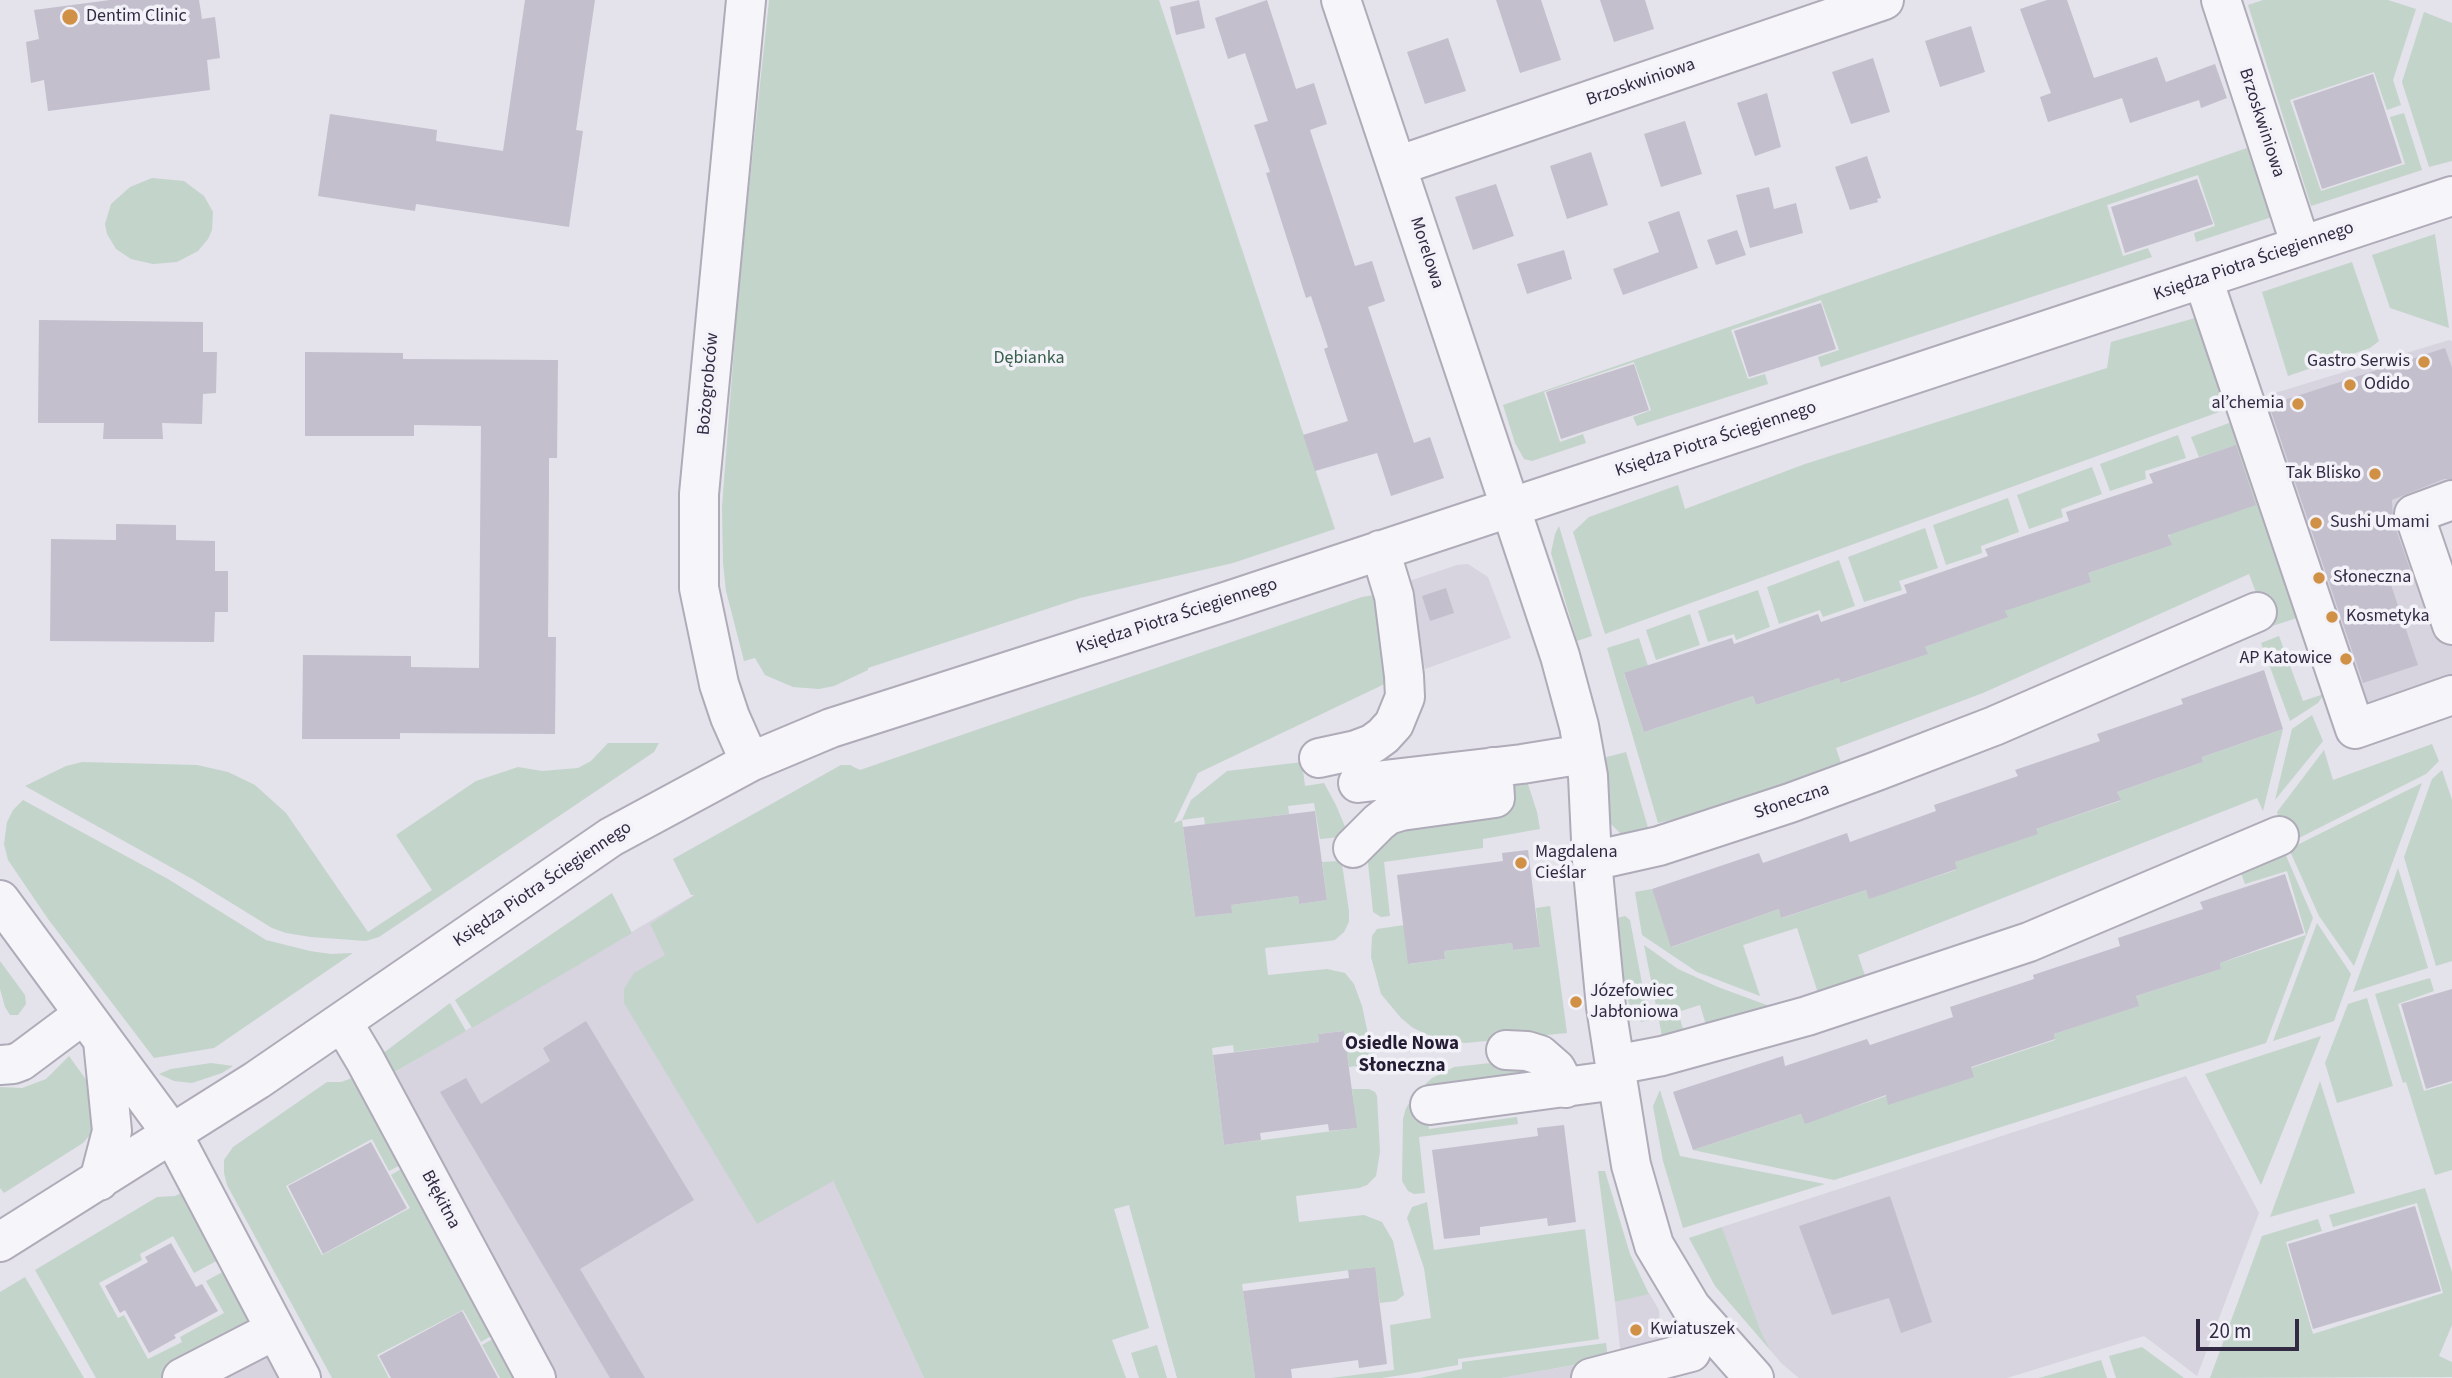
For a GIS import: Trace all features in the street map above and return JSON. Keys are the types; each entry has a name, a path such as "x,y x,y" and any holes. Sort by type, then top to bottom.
{"street":[{"name":"Bożogrobców","path":"746,0 699,495 699,588 719,684 730,718 750,762"},
{"name":"Morelowa","path":"1341,0 1509,508"},
{"name":"Brzoskwiniowa","path":"1397,166 1884,0"},
{"name":"Brzoskwiniowa","path":"2221,0 2301,246"},
{"name":"Księdza Piotra Ściegiennego","path":"0,1242 173,1135 343,1023 611,836 750,762 831,728 1509,508 2452,196"},
{"path":"2203,279 2355,729 2452,695"},
{"path":"2452,500 2414,514 2452,625"},
{"path":"1509,508 1560,656 1584,754 1606,1007 1631,1165 1654,1245 1690,1307 1754,1378"},
{"path":"1319,758 1372,744 1388,730 1400,713 1405,697 1394,596 1380,550"},
{"name":"Słoneczna","path":"1592,861 1658,846 1877,771 1993,726 2257,612"},
{"path":"1358,783 1584,754"},
{"path":"1353,848 1388,815 1495,798 1493,767"},
{"path":"1430,1105 1566,1088 1662,1056 1807,1016 2029,942 2279,836"},
{"path":"0,900 173,1135 301,1378"},
{"name":"Błękitna","path":"343,1023 536,1378"},
{"path":"0,1065 21,1061 94,1027"},
{"path":"94,1027 112,1131 99,1181"},
{"path":"1506,1050 1540,1055 1556,1069 1566,1088"},
{"path":"1591,1378 1691,1365 1690,1307"},
{"path":"182,1378 275,1330"}],"shaded area":[{"path":"2452,341 2452,494 2407,511 2452,644 2452,689 2358,722 2253,409 2275,393"},
{"path":"1468,564 1488,577 1511,638 1425,669 1403,583 1457,565"},
{"path":"699,892 924,1378 543,1378 389,1076"},
{"path":"2186,1076 2259,1213 2197,1376 2144,1336 2007,1378 1799,1378 1771,1351 1762,1334 1722,1227"},
{"path":"1649,1293 1659,1310 1662,1354 1570,1378 1501,1378 1621,1357 1615,1302"},
{"path":"269,1345 286,1378 206,1378"}],"green space":[{"name":"Dębianka","path":"769,0 1159,0 1335,529 1233,563 1080,598 868,668 834,686 819,689 793,687 765,675 755,658 744,661 726,591 722,507 739,283"},
{"path":"2263,0 2388,0 2416,9 2393,80 2401,105 2387,110 2374,72 2290,100 2321,191 2405,164 2390,117 2404,113 2422,170 2311,206 2248,5"},
{"path":"2424,12 2452,23 2452,161 2429,167 2402,82"},
{"path":"2247,148 2272,217 2196,242 2194,233 2215,226 2198,175 2107,205 2123,256 2148,248 2152,257 1821,367 1818,357 1839,350 1821,300 1731,330 1748,379 1765,374 1768,384 1637,426 1633,417 1651,410 1634,362 1544,392 1560,442 1583,434 1586,443 1532,461 1524,459 1515,443 1503,405"},
{"path":"152,178 184,181 204,196 213,212 212,230 208,239 198,251 177,262 153,264 131,259 116,249 107,234 105,224 111,204 130,187"},
{"path":"2435,234 2449,328 2390,308 2372,255"},
{"path":"2352,262 2379,341 2370,348 2288,376 2262,292"},
{"path":"2209,314 2241,404 1605,634 1573,532 1589,517 1678,485 1685,509 1805,464 2107,368 2111,342"},
{"path":"2240,419 2281,546 2297,618 2269,627 2249,574 1983,693 1836,748 1843,769 1767,797 1658,823 1607,648 1639,638 1648,666 1624,674 1644,732 1753,696 1756,705 1839,678 1842,683 1927,654 1925,647 2007,617 2005,611 2088,573 2171,545 2169,535 2234,446 2199,457 2191,437"},
{"path":"2178,435 2186,458 2145,471 2146,479 2110,491 2100,464"},
{"path":"2092,467 2102,494 2061,509 2063,517 2029,529 2017,495"},
{"path":"2008,498 2019,532 1981,546 1982,553 1946,565 1933,525"},
{"path":"1559,526 1592,636 1577,641 1551,553"},
{"path":"1925,528 1938,568 1899,581 1902,590 1864,602 1848,557"},
{"path":"1839,560 1855,606 1823,617 1820,610 1779,624 1767,587"},
{"path":"1758,590 1770,627 1736,640 1734,634 1708,642 1698,611"},
{"path":"1374,595 1393,680 1198,773 1174,823 1182,820 1195,917 1231,913 1231,905 1298,896 1299,904 1327,900 1322,862 1338,861 1342,864 1349,911 1349,922 1344,932 1335,940 1265,948 1268,975 1327,969 1345,973 1354,984 1362,1006 1372,1059 1367,1066 1357,1069 1356,1066 1349,1067 1343,1031 1318,1034 1319,1042 1234,1052 1233,1045 1212,1048 1224,1145 1356,1128 1352,1089 1369,1089 1375,1092 1380,1152 1376,1176 1367,1185 1359,1188 1296,1196 1299,1222 1364,1215 1382,1222 1393,1241 1404,1295 1396,1301 1380,1303 1374,1267 1242,1284 1255,1378 1177,1378 1129,1205 1114,1209 1149,1328 1112,1340 1126,1378 924,1378 833,1181 757,1224 624,1003 624,989 634,973 665,955 650,924 695,895 691,895 673,859 841,765 850,765 860,770"},
{"path":"1690,614 1700,645 1656,660 1646,630"},
{"path":"2279,636 2303,701 2324,694 2318,703 2290,721 2261,643"},
{"path":"2312,715 2323,741 2275,800 2292,729"},
{"path":"2283,729 2263,811 2257,798 1858,955 1870,990 1818,993 1797,928 1743,945 1760,996 1697,972 1642,935 1635,892 1652,889 1672,947 1779,909 1782,918 1866,890 1870,898 1956,870 1955,862 2036,829 2120,801 2117,792 2203,762 2202,757"},
{"path":"608,743 659,743 654,752 626,771 379,937 366,941 311,937 272,928 194,880 25,786 66,766 82,762 197,765 228,772 255,785 286,813 368,932 432,890 396,835 476,781 518,767 542,771 578,768 591,761"},
{"path":"2432,744 2439,761 2426,774 2287,844 2277,812 2324,750 2333,780"},
{"path":"1626,752 1651,838 1623,836 1609,822 1603,758"},
{"path":"1302,762 1305,786 1324,783 1346,829 1341,837 1320,839 1314,803 1288,806 1289,814 1205,825 1204,817 1182,820 1191,800 1227,771"},
{"path":"2442,770 2452,800 2452,961 2436,966 2404,857 2432,779"},
{"path":"1527,781 1540,829 1483,839 1483,848 1384,862 1390,916 1381,917 1373,912 1368,863 1370,852 1380,834 1505,792 1519,782"},
{"path":"2422,783 2354,966 2319,916 2289,849"},
{"path":"23,800 168,879 266,940 310,951 353,953 214,1048 154,1058 48,919 8,860 4,844 7,822 13,810"},
{"path":"2284,851 2313,918 2266,1043 1834,1180 1693,1150 1801,1114 1805,1123 2055,1040 2054,1034 2138,1006 2136,996 2221,969 2220,963 2306,935 2287,871 2245,884 2240,870"},
{"path":"2398,868 2428,968 2353,992"},
{"path":"612,893 632,933 472,1028 455,1000"},
{"path":"1550,906 1567,1033 1465,1043 1435,1038 1413,1028 1381,994 1371,957 1372,936 1377,929 1411,924 1409,964 1445,959 1444,951 1512,943 1513,950 1540,947 1536,908"},
{"path":"1625,916 1630,920 1649,1020 1641,1022 1631,1009 1624,989 1617,918"},
{"path":"2317,923 2351,974 2334,1021 2273,1041"},
{"path":"1644,945 1678,969 1772,1007 1706,1025 1700,1005 1678,1012 1687,1042 1662,1036"},
{"path":"0,961 25,995 26,1004 18,1015 10,1015 5,1007 0,989"},
{"path":"2430,978 2434,991 2398,1004 2424,1091 2452,1083 2452,1170 2435,1175 2375,994"},
{"path":"2367,998 2393,1086 2337,1103 2325,1063 2348,1004"},
{"path":"450,1003 466,1031 388,1076 382,1054"},
{"path":"2321,1036 2261,1185 2205,1074"},
{"path":"69,1056 98,1096 90,1135 83,1143 4,1193 0,1188 0,1087 22,1088 46,1079"},
{"path":"1509,1061 1541,1069 1424,1087 1429,1129 1517,1117 1518,1124 1419,1137 1425,1193 1414,1194 1408,1191 1402,1181 1403,1119 1406,1108 1417,1092 1432,1078 1454,1067"},
{"path":"211,1063 233,1066 222,1073 192,1083 174,1081 159,1074 171,1069"},
{"path":"355,1077 410,1160 389,1171 372,1139 286,1186 322,1255 410,1208 391,1175 411,1163 501,1330 481,1342 463,1310 377,1355 389,1378 332,1378 227,1185 224,1173 224,1160 233,1147 327,1082 341,1082"},
{"path":"2320,1081 2355,1193 2270,1217"},
{"path":"1660,1090 1680,1156 1825,1184 1683,1228 1663,1161 1653,1106"},
{"path":"1598,1171 1605,1171 1630,1254 1649,1294 1615,1302"},
{"path":"2425,1188 2452,1272 2452,1325 2439,1356 2452,1362 2452,1377 2210,1378 2262,1236 2318,1219 2322,1231 2286,1242 2313,1334 2443,1293 2417,1203 2333,1227 2329,1215"},
{"path":"183,1192 222,1258 194,1273 173,1236 140,1254 142,1260 99,1283 118,1318 124,1315 148,1359 182,1342 180,1337 224,1313 206,1281 228,1269 259,1327 164,1378 96,1378 35,1270 157,1197 175,1196"},
{"path":"1427,1202 1434,1250 1585,1229 1599,1339 1458,1359 1458,1365 1382,1378 1331,1378 1394,1370 1390,1325 1431,1318 1424,1268 1407,1218 1412,1207"},
{"path":"1722,1227 1762,1334 1771,1351 1715,1286 1689,1238"},
{"path":"25,1277 84,1378 0,1378 0,1292"},
{"path":"503,1333 527,1378 500,1378 482,1345"},
{"path":"1606,1343 1608,1359 1501,1378 1420,1378 1462,1369 1462,1362"},
{"path":"1157,1345 1167,1378 1139,1378 1131,1353"},
{"path":"2142,1347 2184,1378 2116,1378 2109,1356"},
{"path":"2101,1360 2107,1378 2039,1378"}],"building":[{"path":"110,0 199,0 202,19 215,17 220,58 207,60 210,90 48,111 44,80 31,83 26,42 39,39 34,10"},
{"path":"525,0 595,0 576,130 583,131 569,227 416,204 415,211 318,196 330,114 437,130 436,141 503,151"},
{"path":"1199,0 1205,28 1176,35 1170,7"},
{"path":"1267,0 1296,89 1314,83 1327,124 1310,130 1355,266 1372,261 1385,301 1368,307 1414,443 1430,437 1444,478 1391,496 1377,453 1315,471 1303,435 1348,421 1324,349 1328,347 1311,296 1306,298 1266,173 1270,172 1254,125 1268,121 1245,53 1228,59 1215,18"},
{"path":"1496,0 1541,0 1561,60 1520,73"},
{"path":"1600,0 1645,0 1654,29 1614,42"},
{"path":"2047,0 2067,0 2094,78 2157,57 2166,82 2215,64 2227,98 2201,108 2199,100 2130,123 2122,98 2048,122 2040,97 2051,93 2020,9"},
{"path":"1971,26 1985,72 1940,87 1925,41"},
{"path":"1448,38 1466,91 1425,104 1407,52"},
{"path":"1873,58 1890,112 1851,124 1832,72"},
{"path":"2373,74 2402,163 2322,189 2293,101"},
{"path":"1767,93 1781,147 1755,156 1737,103"},
{"path":"1685,121 1702,174 1661,187 1644,134"},
{"path":"1591,152 1608,205 1567,219 1550,166"},
{"path":"1867,156 1881,198 1877,199 1878,202 1850,210 1835,167"},
{"path":"2197,179 2213,224 2125,253 2111,207"},
{"path":"1496,184 1514,236 1473,250 1455,197"},
{"path":"1769,187 1774,209 1796,203 1803,233 1750,248 1736,195"},
{"path":"1679,211 1698,268 1623,295 1613,269 1659,252 1648,222"},
{"path":"1737,230 1746,255 1716,265 1707,240"},
{"path":"1564,250 1572,279 1527,294 1517,264"},
{"path":"1821,303 1836,349 1749,377 1734,331"},
{"path":"39,320 203,322 203,352 217,352 216,393 203,394 202,424 162,423 163,439 103,439 104,423 38,423"},
{"path":"2445,348 2452,368 2452,479 2444,479 2392,500 2393,521 2410,569 2388,576 2418,665 2363,683 2269,405"},
{"path":"305,352 403,353 403,359 558,360 557,458 549,458 548,637 556,637 555,734 400,733 400,739 302,739 303,655 411,656 411,667 479,668 481,426 414,425 414,436 305,436"},
{"path":"1634,364 1649,410 1561,439 1546,392"},
{"path":"2236,445 2256,505 2168,535 2172,545 2088,573 2091,582 2005,611 2008,617 1925,647 1928,654 1841,683 1839,678 1756,705 1753,696 1644,732 1624,673 1732,638 1734,644 1818,614 1821,622 1907,593 1904,585 1988,556 1985,549 2069,521 2066,512 2153,483 2149,474"},
{"path":"116,524 176,525 176,540 215,541 215,571 228,571 228,612 215,612 214,642 50,641 51,539 116,540"},
{"path":"1446,588 1454,613 1430,621 1422,596"},
{"path":"2264,670 2283,729 2202,757 2203,762 2117,792 2121,800 2036,829 2038,834 1955,862 1957,869 1869,899 1866,890 1781,918 1779,909 1671,947 1652,889 1759,853 1763,863 1847,833 1850,842 1936,811 1934,805 2018,776 2015,770 2100,741 2097,734 2183,704 2181,699"},
{"path":"1315,811 1327,900 1299,904 1298,896 1231,905 1232,913 1195,917 1183,827"},
{"path":"1528,850 1540,947 1513,950 1512,943 1444,951 1445,959 1408,964 1397,875 1503,861 1502,853"},
{"path":"2285,874 2304,933 2220,963 2221,969 2136,996 2139,1006 2054,1034 2055,1039 1971,1067 1974,1077 1888,1105 1886,1095 1805,1124 1801,1114 1693,1150 1673,1092 1783,1056 1785,1066 1867,1039 1870,1045 1953,1017 1950,1007 2120,946 2118,938 2203,909 2200,902"},
{"path":"2452,989 2452,1081 2426,1089 2401,1004"},
{"path":"586,1021 694,1200 580,1269 645,1378 610,1378 440,1092 466,1078 481,1104 550,1061 543,1048"},
{"path":"1344,1031 1357,1128 1329,1131 1328,1124 1260,1133 1261,1140 1224,1145 1213,1055 1319,1042 1318,1034"},
{"path":"1564,1125 1576,1222 1548,1226 1547,1218 1480,1227 1480,1235 1444,1239 1432,1150 1538,1136 1537,1128"},
{"path":"371,1142 407,1208 323,1254 288,1186"},
{"path":"1890,1196 1932,1322 1901,1333 1889,1298 1832,1315 1799,1226"},
{"path":"2415,1206 2441,1291 2313,1329 2288,1244"},
{"path":"171,1243 196,1287 202,1284 218,1311 174,1335 176,1338 149,1353 125,1310 120,1313 105,1286 148,1262 145,1257"},
{"path":"1375,1267 1387,1364 1359,1368 1358,1360 1291,1369 1292,1378 1255,1378 1243,1291 1349,1278 1348,1270"},
{"path":"462,1311 498,1378 391,1378 379,1356"}],"place":[{"name":"Dentim Clinic","path":"70,17"},
{"name":"Gastro Serwis","path":"2424,362"},
{"name":"Odido","path":"2350,385"},
{"name":"al’chemia","path":"2298,404"},
{"name":"Tak Blisko","path":"2375,474"},
{"name":"Sushi Umami","path":"2316,523"},
{"name":"Słoneczna","path":"2319,578"},
{"name":"Kosmetyka","path":"2332,617"},
{"name":"AP Katowice","path":"2346,659"},
{"name":"Magdalena Cieślar","path":"1521,863"},
{"name":"Józefowiec Jabłoniowa","path":"1576,1002"},
{"name":"Kwiatuszek","path":"1636,1330"}],"district":[{"name":"Osiedle Nowa Słoneczna","path":"1402,1056"}]}
